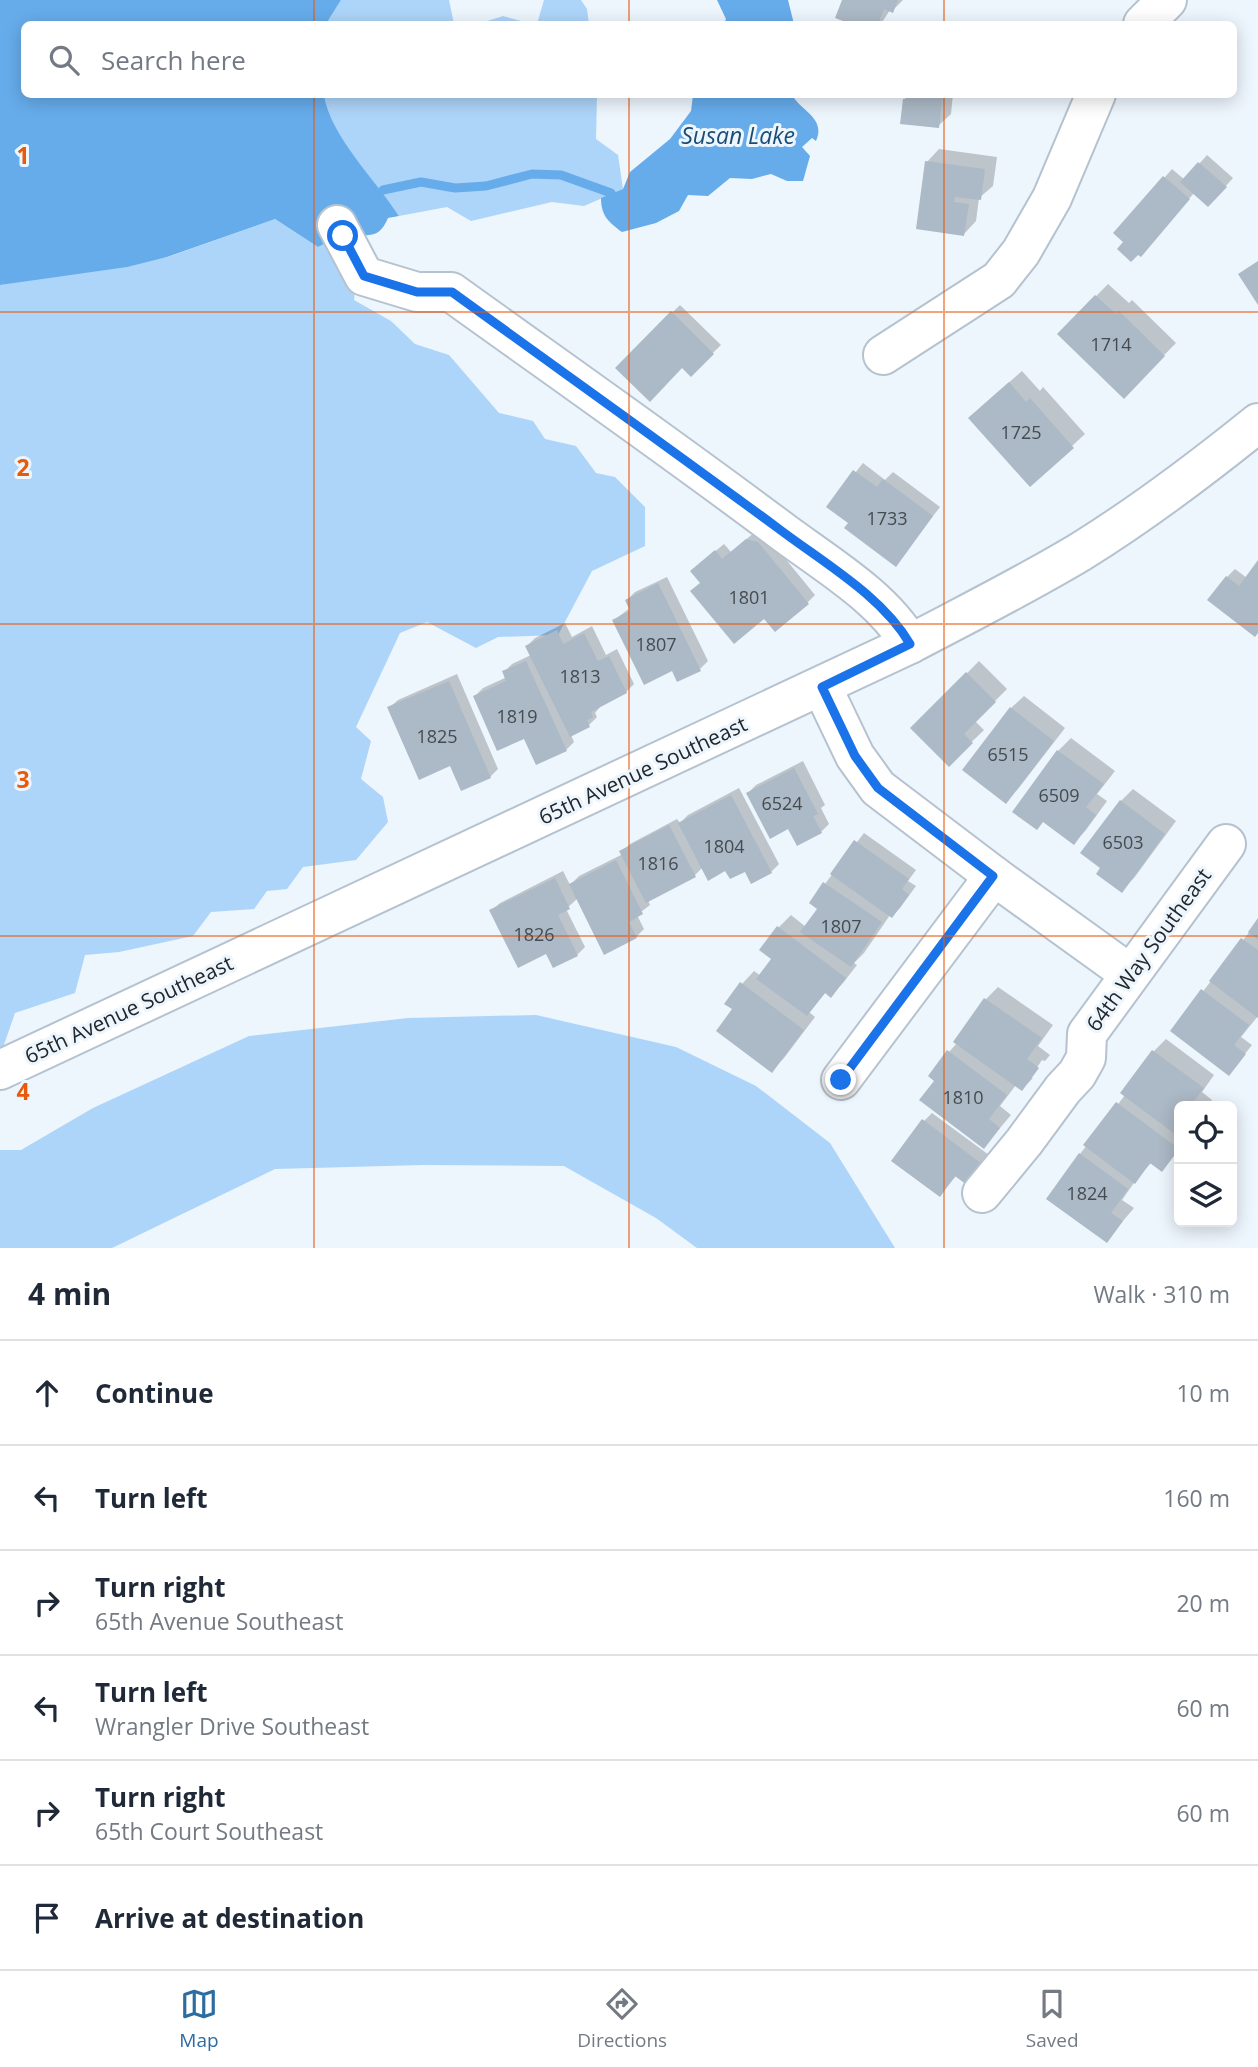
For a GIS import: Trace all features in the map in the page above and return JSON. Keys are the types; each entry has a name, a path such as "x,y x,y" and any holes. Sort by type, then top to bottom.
{"street":[{"path":"1146,21 1167,0"},
{"path":"883,355 999,280 1021,252 1052,198 1094,98"},
{"path":"337,225 364,276 417,292 452,292 741,501 874,601 898,624 910,644"},
{"name":"65th Avenue Southeast","path":"0,1070 910,644 1044,572 1114,530 1182,483 1258,423"},
{"path":"822,687 855,756 878,788 993,876 1130,974"},
{"name":"64th Way Southeast","path":"982,1193 1077,1074 1086,1058 1087,1034 1226,844"},
{"path":"841,1080 993,876"}],"shaded area":[{"path":"341,0 449,0 453,21 328,21"},
{"path":"544,0 581,0 587,9 589,21 538,21"},
{"path":"503,16 521,21 487,21"},
{"path":"325,98 597,98 596,139 618,155 623,189 584,206 552,202 471,221 447,207 399,216 345,142 328,111"},
{"path":"275,219 318,247 331,242 357,272 354,300 391,321 415,344 449,355 499,413 533,421 545,439 576,446 596,473 615,477 645,507 645,546 592,571 558,635 498,637 476,648 427,622 400,633 356,727 371,741 361,779 383,797 388,822 356,860 303,867 287,889 267,891 254,909 211,912 193,936 119,952 85,955 75,993 15,1013 0,1056 0,285 168,257"},
{"path":"536,1015 676,1047 756,1086 830,1143 895,1248 697,1248 656,1218 564,1166 422,1165 275,1169 112,1248 0,1248 0,1150 21,1150 93,1108 249,1036 408,1018"}],"water":[{"path":"0,0 341,0 328,21 21,21 21,98 325,98 335,127 399,216 388,218 380,231 371,235 342,237 318,247 275,219 167,257 127,267 0,285"},
{"path":"717,0 788,0 793,21 725,21"},
{"name":"Susan Lake","path":"693,98 794,98 812,116 818,127 816,141 812,138 802,147 810,156 803,181 787,181 771,174 752,179 730,178 708,196 688,195 679,211 656,223 622,232 606,218 601,198 623,189 630,172 670,139 691,111"}],"building":[{"path":"842,0 898,0 893,13 884,9 879,21 843,21 835,18"},
{"path":"943,98 939,128 900,124 903,99"},
{"path":"925,161 985,169 981,200 955,197 954,202 969,204 964,236 916,229"},
{"path":"1198,162 1227,187 1208,207 1180,182"},
{"path":"1163,176 1190,199 1141,257 1138,255 1131,262 1117,249 1123,242 1113,233"},
{"path":"1258,261 1258,305 1238,274"},
{"path":"1095,295 1116,314 1119,311 1165,356 1124,399 1057,334"},
{"path":"671,311 714,354 691,377 682,368 650,402 615,368"},
{"path":"1009,382 1026,402 1030,398 1074,448 1030,487 968,418"},
{"path":"853,470 877,487 883,479 933,516 896,567 844,528 848,523 826,507"},
{"path":"746,539 758,542 809,604 775,632 764,619 734,644 690,591 700,583 690,571 715,550 722,559"},
{"path":"1258,560 1258,633 1255,637 1207,600 1226,576 1239,586"},
{"path":"658,583 701,671 677,682 672,671 644,685 612,620 630,611 625,600"},
{"path":"557,630 563,644 584,633 598,661 609,656 627,693 591,712 593,717 587,720 590,727 570,737 525,646"},
{"path":"526,661 567,751 536,765 524,739 497,751 473,696 506,681 502,671"},
{"path":"966,672 996,702 964,734 973,743 949,767 910,728"},
{"path":"449,681 491,778 461,791 450,766 419,780 387,707"},
{"path":"1010,707 1054,741 1006,804 962,770"},
{"path":"1057,750 1104,784 1086,807 1096,815 1074,845 1043,822 1037,830 1012,812"},
{"path":"794,768 818,814 813,816 822,833 797,846 788,829 770,839 746,793"},
{"path":"731,795 772,873 751,884 745,872 730,879 725,871 708,881 678,823"},
{"path":"1120,800 1165,834 1122,893 1096,874 1100,868 1080,853"},
{"path":"669,825 696,877 646,903 619,851"},
{"path":"854,840 909,879 902,889 909,895 892,918 830,874"},
{"path":"616,860 643,914 629,922 637,938 604,955 569,884"},
{"path":"555,878 570,909 558,915 578,956 553,968 546,954 518,968 489,910"},
{"path":"823,882 882,922 851,967 800,932 817,909 809,903"},
{"path":"1258,918 1258,940 1248,932"},
{"path":"777,926 846,978 831,998 825,993 807,1016 756,979 771,959 759,950"},
{"path":"1241,938 1258,950 1258,1018 1209,981"},
{"path":"740,982 804,1030 772,1073 716,1031 732,1009 724,1004"},
{"path":"1201,989 1249,1025 1234,1045 1246,1054 1229,1076 1170,1031"},
{"path":"984,998 1042,1038 1027,1059 1039,1068 1022,1091 953,1042"},
{"path":"947,1050 1007,1095 989,1119 1000,1128 984,1149 919,1100 934,1081 928,1076"},
{"path":"1152,1050 1204,1088 1194,1101 1174,1101 1174,1133 1120,1093"},
{"path":"1116,1102 1174,1145 1174,1156 1162,1172 1150,1163 1135,1184 1083,1145"},
{"path":"922,1119 982,1164 967,1185 955,1176 940,1197 891,1161"},
{"path":"1079,1153 1128,1189 1111,1213 1123,1221 1107,1243 1046,1199"}],"waterway":[{"path":"383,190 421,182 455,188 486,186 532,174 561,175 611,193"}],"route":[{"path":"343,236 364,276 417,292 452,292 741,501 874,601 898,624 910,644 822,687 855,756 878,788 993,876 841,1080"}]}
